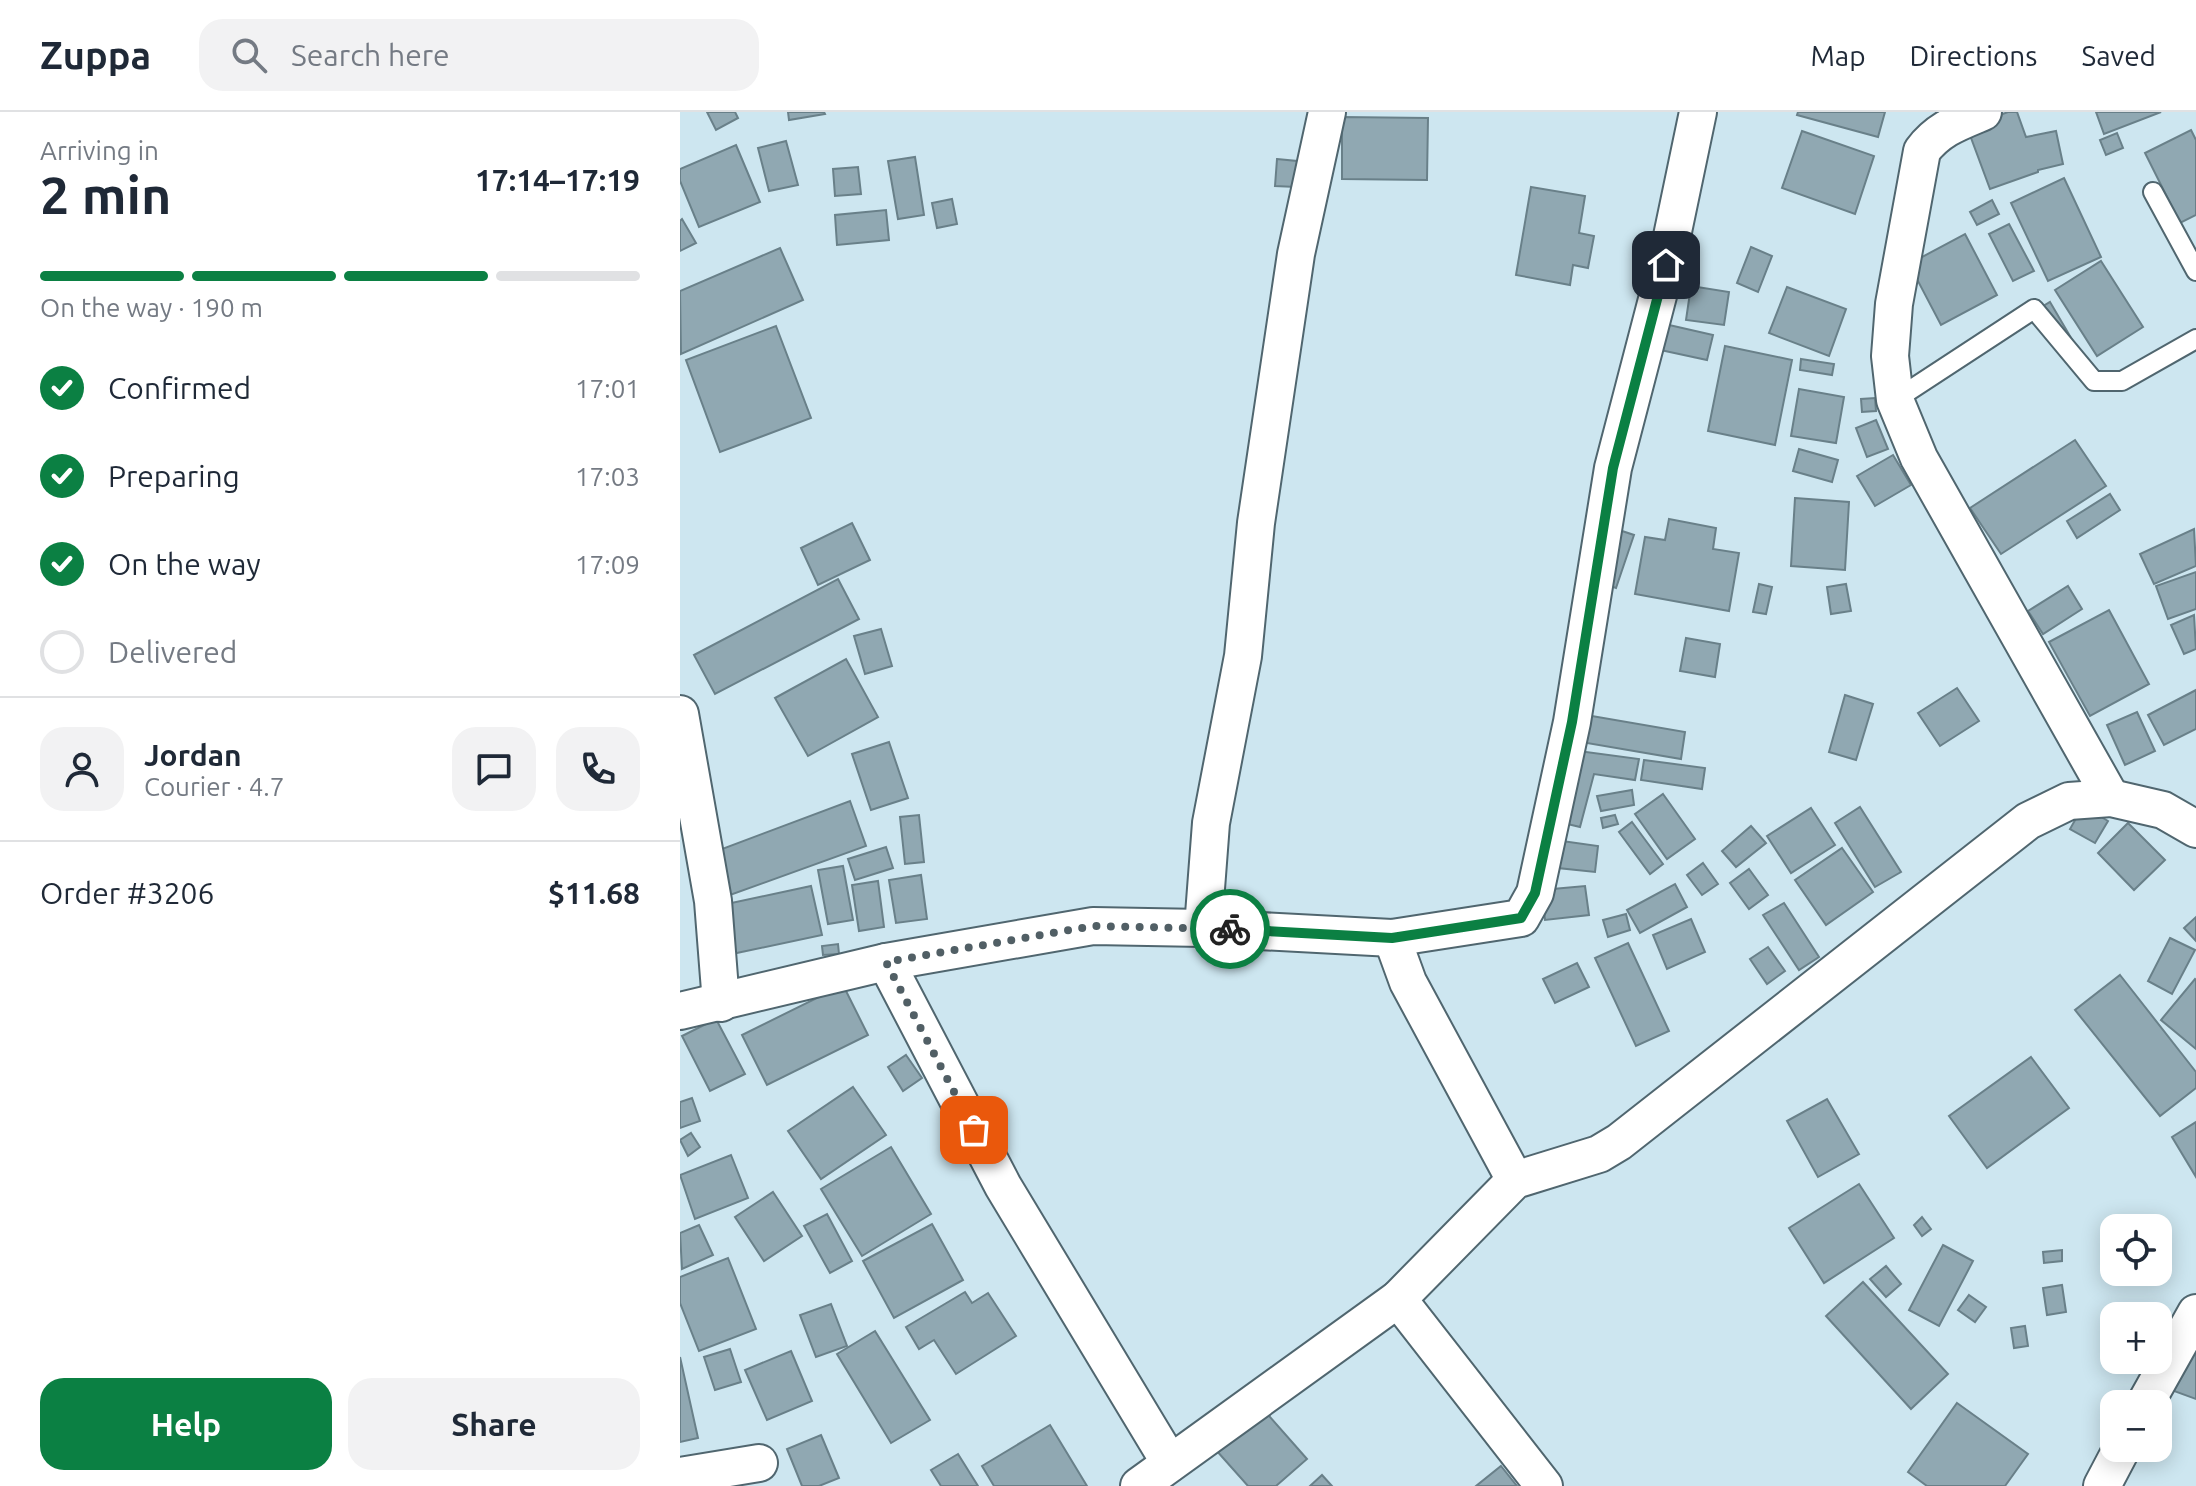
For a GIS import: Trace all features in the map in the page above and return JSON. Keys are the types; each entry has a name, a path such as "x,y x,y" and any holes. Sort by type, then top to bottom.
{"street":[{"path":"1203,928 1211,823 1243,656 1256,523 1294,270 1327,112"},
{"path":"680,1011 886,962 1093,926 1203,928 1392,938 1521,918 1535,893 1572,722 1613,468 1666,265 1698,112"},
{"path":"1983,112 1949,126 1922,151 1894,304 1890,356 1895,400 1919,458 2111,798"},
{"path":"680,714 713,901 721,1003"},
{"path":"1139,1486 1398,1299 1515,1180 1599,1154 1619,1142 2028,821 2069,801 2111,798 2163,810 2196,829"},
{"path":"1392,938 1408,982 1515,1180"},
{"path":"886,962 1003,1186 1170,1463"},
{"path":"1398,1299 1544,1486"},
{"path":"2153,1390 2196,1313"},
{"path":"2102,1486 2115,1462"},
{"path":"680,1476 759,1463"}],"lane":[{"path":"2153,192 2196,271"},
{"path":"1895,400 2034,309 2094,381 2122,381 2196,339"}],"building":[{"path":"707,112 735,112 738,118 716,130"},
{"path":"788,112 824,112 825,114 789,120"},
{"path":"1798,112 1885,112 1878,137 1797,115"},
{"path":"2008,112 2017,112 2026,137 2056,131 2063,164 2038,170 1990,189 1967,127"},
{"path":"2096,112 2161,112 2104,134"},
{"path":"1342,117 1428,118 1427,180 1342,179"},
{"path":"2191,130 2196,140 2196,215 2180,223 2145,153"},
{"path":"1802,131 1874,156 1855,214 1782,188"},
{"path":"2117,133 2123,148 2106,155 2100,140"},
{"path":"786,141 798,185 769,191 758,148"},
{"path":"736,145 760,202 699,227 680,181 680,169"},
{"path":"915,157 924,215 898,219 888,161"},
{"path":"1277,159 1297,161 1296,187 1275,186"},
{"path":"858,167 861,194 835,196 833,169"},
{"path":"2064,178 2101,257 2048,281 2011,203"},
{"path":"1531,187 1585,196 1579,233 1594,236 1588,268 1573,265 1570,285 1516,275"},
{"path":"952,199 957,224 937,228 932,203"},
{"path":"1992,200 1999,214 1977,225 1970,212"},
{"path":"886,210 889,240 837,245 835,215"},
{"path":"682,219 696,243 680,251 680,221"},
{"path":"2009,224 2034,271 2013,281 1989,234"},
{"path":"1965,234 1997,295 1941,325 1909,264"},
{"path":"1751,247 1772,256 1758,292 1737,283"},
{"path":"780,248 803,300 681,354 680,291"},
{"path":"2101,261 2143,327 2097,356 2055,290"},
{"path":"1691,286 1729,292 1724,325 1686,320"},
{"path":"1787,287 1846,309 1829,356 1769,333"},
{"path":"2050,302 2077,348 2040,308"},
{"path":"1656,322 1713,335 1707,360 1651,348"},
{"path":"776,326 811,418 720,452 686,360"},
{"path":"1725,346 1792,360 1775,445 1708,431"},
{"path":"1801,359 1834,364 1832,375 1800,370"},
{"path":"1799,389 1844,397 1836,443 1791,436"},
{"path":"1875,398 1876,411 1862,412 1861,399"},
{"path":"1876,420 1888,449 1867,457 1856,428"},
{"path":"2075,440 2106,486 2001,554 1970,508"},
{"path":"1799,449 1838,460 1832,482 1793,471"},
{"path":"1893,455 1911,485 1875,506 1857,476"},
{"path":"2110,494 2120,510 2077,538 2067,521"},
{"path":"1795,498 1849,502 1845,570 1791,566"},
{"path":"1669,519 1716,528 1713,549 1739,553 1729,611 1635,594 1645,537 1665,540"},
{"path":"852,523 870,560 818,585 801,548"},
{"path":"1613,528 1634,535 1616,588 1596,581"},
{"path":"2194,529 2196,566 2154,584 2140,554"},
{"path":"2196,572 2196,609 2168,619 2156,586"},
{"path":"838,579 859,619 715,694 694,655"},
{"path":"1759,584 1772,587 1766,614 1753,612"},
{"path":"1846,584 1851,611 1831,614 1827,587"},
{"path":"2068,586 2082,609 2043,634 2028,611"},
{"path":"2109,610 2149,684 2090,716 2049,642"},
{"path":"2194,615 2196,649 2184,654 2171,625"},
{"path":"881,629 892,666 865,674 854,636"},
{"path":"1686,638 1720,644 1715,677 1680,671"},
{"path":"846,659 878,717 808,756 775,698"},
{"path":"1957,688 1979,721 1940,746 1918,713"},
{"path":"2196,690 2196,729 2164,745 2148,715"},
{"path":"1845,695 1873,704 1856,760 1829,752"},
{"path":"2137,712 2155,751 2125,765 2107,725"},
{"path":"1586,715 1685,732 1681,759 1581,742"},
{"path":"889,742 908,798 871,810 852,754"},
{"path":"1571,750 1639,759 1635,780 1594,774 1580,827 1559,822"},
{"path":"1644,760 1705,768 1702,789 1641,780"},
{"path":"1632,790 1634,805 1601,811 1597,796"},
{"path":"1663,794 1695,839 1667,859 1635,814"},
{"path":"850,801 866,846 730,895 714,852"},
{"path":"2083,806 2108,821 2095,843 2070,829"},
{"path":"1860,807 1901,872 1875,887 1835,823"},
{"path":"1811,808 1835,845 1791,873 1767,836"},
{"path":"919,815 924,862 905,864 900,817"},
{"path":"1615,815 1618,824 1603,828 1601,818"},
{"path":"1632,822 1663,864 1650,874 1619,832"},
{"path":"2128,823 2165,860 2134,890 2098,853"},
{"path":"1751,826 1766,843 1736,867 1722,851"},
{"path":"1562,841 1598,846 1595,872 1558,868"},
{"path":"886,847 893,868 855,880 848,859"},
{"path":"1842,848 1873,892 1826,925 1795,880"},
{"path":"1703,863 1718,884 1702,895 1687,875"},
{"path":"843,866 853,920 828,924 818,870"},
{"path":"1749,869 1768,895 1749,909 1730,883"},
{"path":"921,875 927,919 896,923 889,880"},
{"path":"878,881 884,927 859,931 852,885"},
{"path":"1675,884 1687,907 1640,933 1627,910"},
{"path":"811,886 822,935 732,954 722,905"},
{"path":"1585,886 1589,915 1545,920 1542,890"},
{"path":"1784,903 1819,957 1799,970 1763,915"},
{"path":"1626,914 1630,930 1608,937 1603,920"},
{"path":"2196,917 2196,941 2184,928"},
{"path":"1691,919 1705,952 1667,969 1653,935"},
{"path":"2170,938 2195,950 2172,994 2148,981"},
{"path":"1628,943 1669,1031 1636,1046 1595,958"},
{"path":"838,944 839,954 823,955 822,946"},
{"path":"1768,947 1785,971 1767,984 1750,959"},
{"path":"1577,963 1589,987 1555,1003 1543,979"},
{"path":"2120,975 2196,1072 2196,1088 2160,1116 2075,1010"},
{"path":"2196,980 2196,1049 2161,1020"},
{"path":"843,985 868,1035 767,1085 742,1035"},
{"path":"716,1019 745,1074 710,1091 682,1036"},
{"path":"906,1055 922,1078 903,1091 888,1067"},
{"path":"2031,1057 2069,1108 1987,1168 1949,1116"},
{"path":"853,1087 886,1135 821,1179 788,1131"},
{"path":"692,1098 700,1121 680,1128 680,1102"},
{"path":"1827,1099 1859,1154 1818,1177 1787,1121"},
{"path":"2196,1122 2196,1177 2172,1137"},
{"path":"691,1133 700,1147 688,1156 680,1140"},
{"path":"891,1147 931,1214 862,1256 821,1189"},
{"path":"731,1155 748,1198 695,1219 680,1175"},
{"path":"1859,1184 1894,1238 1824,1283 1789,1228"},
{"path":"773,1192 802,1236 764,1261 735,1217"},
{"path":"827,1214 852,1261 830,1273 804,1226"},
{"path":"1922,1217 1931,1229 1922,1236 1914,1225"},
{"path":"932,1224 963,1280 894,1318 863,1261"},
{"path":"699,1225 713,1255 682,1269 680,1233"},
{"path":"1943,1245 1973,1261 1939,1326 1909,1310"},
{"path":"2062,1250 2062,1261 2044,1263 2043,1252"},
{"path":"728,1258 756,1329 699,1351 680,1303 680,1277"},
{"path":"1886,1266 1901,1284 1886,1297 1870,1279"},
{"path":"1863,1282 1948,1374 1911,1409 1826,1316"},
{"path":"2062,1285 2066,1312 2047,1315 2043,1288"},
{"path":"965,1292 972,1303 988,1293 1016,1336 956,1374 934,1340 919,1349 906,1327"},
{"path":"1969,1295 1986,1307 1975,1322 1958,1310"},
{"path":"831,1304 847,1346 816,1357 800,1315"},
{"path":"2025,1326 2028,1346 2014,1348 2011,1328"},
{"path":"875,1331 930,1420 891,1443 837,1354"},
{"path":"2179,1347 2196,1354 2196,1399 2163,1387 2168,1374 2172,1374"},
{"path":"730,1349 741,1382 715,1390 704,1357"},
{"path":"791,1351 812,1401 767,1420 745,1370"},
{"path":"680,1357 698,1438 680,1442"},
{"path":"1957,1403 2028,1454 2005,1486 1927,1486 1908,1472"},
{"path":"1263,1409 1307,1459 1276,1486 1248,1486 1216,1450"},
{"path":"1050,1425 1087,1486 994,1486 982,1466"},
{"path":"821,1435 839,1478 819,1486 802,1486 787,1449"},
{"path":"958,1454 978,1486 941,1486 931,1470"},
{"path":"1501,1466 1517,1486 1476,1486"},
{"path":"1322,1475 1332,1486 1310,1486"}],"way so far":[{"path":"974,1130 886,962 1093,926 1230,929"}],"route":[{"path":"1230,929 1392,938 1521,918 1531,905 1572,722 1613,468 1666,265"}]}
